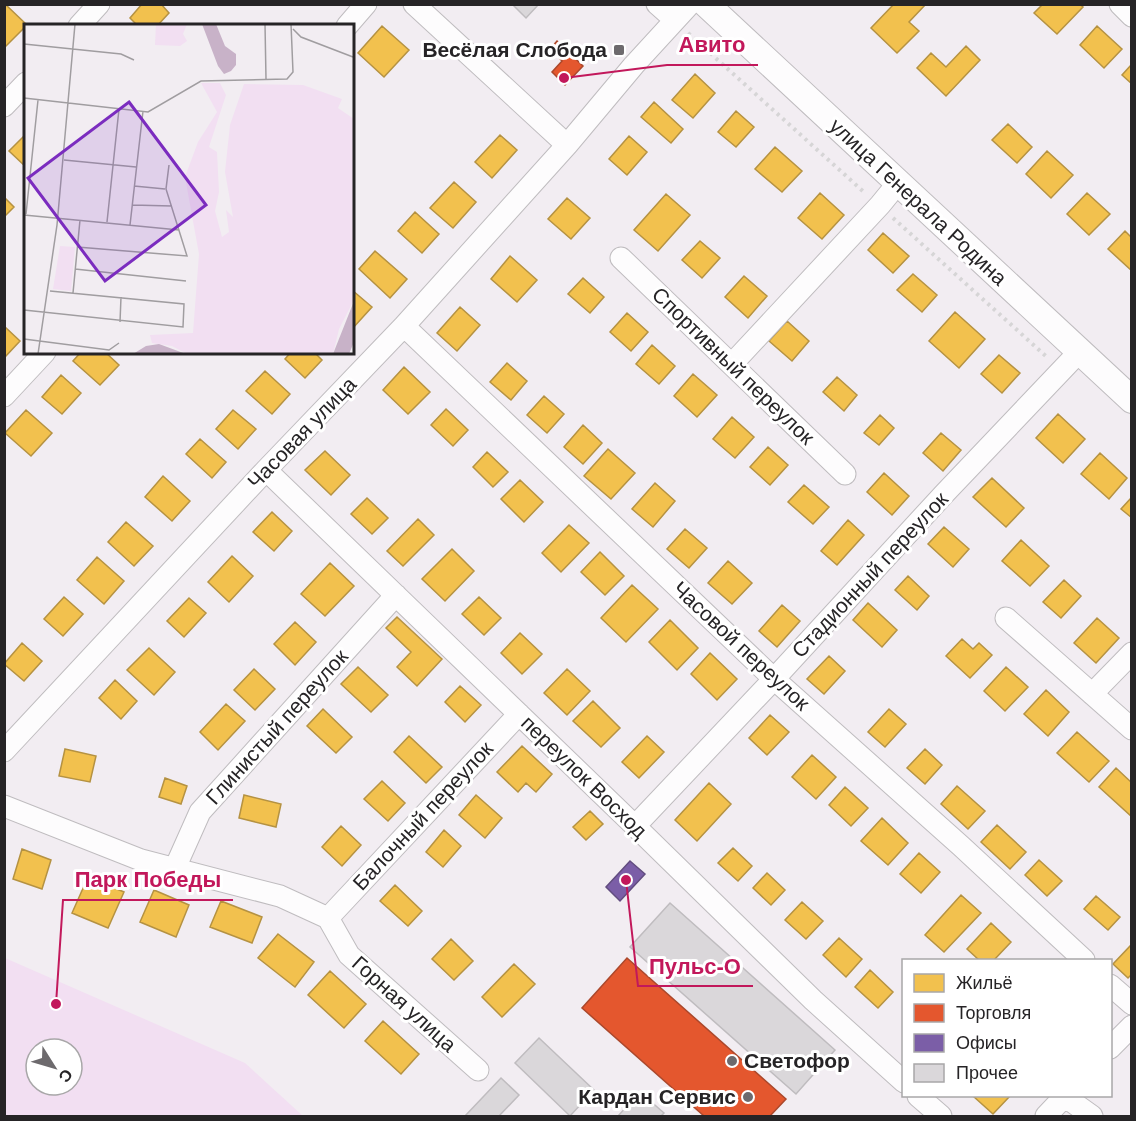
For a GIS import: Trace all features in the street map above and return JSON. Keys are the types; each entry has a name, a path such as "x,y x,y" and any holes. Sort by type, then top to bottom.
{"main road":[{"name":"улица Генерала Родина","path":"706,4 1131,399"}],"street":[{"path":"82,24 99,4"},
{"path":"349,24 366,4"},
{"path":"414,4 567,145"},
{"path":"657,4 675,20"},
{"name":"Часовая улица","path":"4,751 404,326 690,4"},
{"path":"1120,4 1131,16"},
{"path":"4,106 24,85"},
{"path":"732,364 898,183"},
{"name":"Спортивный переулок","path":"621,258 845,474"},
{"name":"Часовой переулок","path":"404,326 774,679 961,846 1083,959"},
{"name":"Стадионный переулок","path":"635,826 1080,351"},
{"path":"4,396 43,354"},
{"name":"переулок Восход","path":"266,471 813,1000 902,1081"},
{"name":"Глинистый переулок","path":"175,868 200,812 396,595"},
{"path":"1006,618 1131,729"},
{"path":"1092,694 1131,653"},
{"name":"Балочный переулок","path":"328,918 519,714"},
{"path":"4,806 141,860 280,896 328,918"},
{"name":"Горная улица","path":"328,918 349,955 478,1070"},
{"path":"1112,987 1131,1004"},
{"path":"1112,1046 1131,1026"},
{"path":"920,1097 941,1116"},
{"path":"1046,1116 1064,1097"},
{"path":"1066,1097 1092,1116"}],"shaded area":[{"path":"5,958 245,1063 303,1116 5,1116"}],"building: Жильё":[{"path":"5,4 26,24 4,48"},
{"path":"142,4 161,4 169,13 159,24 136,24 130,18"},
{"path":"894,4 926,4 909,22 919,31 897,53 871,28"},
{"path":"1043,4 1080,4 1083,7 1057,34 1034,13"},
{"path":"382,26 409,50 384,77 358,53"},
{"path":"1097,26 1122,49 1104,68 1080,45"},
{"path":"966,46 980,60 946,96 917,68 931,53 946,67"},
{"path":"1132,64 1132,84 1122,75"},
{"path":"695,74 715,93 693,118 672,100"},
{"path":"654,102 683,129 671,143 641,117"},
{"path":"736,111 754,127 736,147 718,132"},
{"path":"1008,124 1032,147 1017,163 992,140"},
{"path":"500,135 517,150 492,178 475,162"},
{"path":"24,136 24,165 9,151"},
{"path":"629,136 647,152 627,175 609,159"},
{"path":"775,147 802,171 782,192 755,169"},
{"path":"1047,151 1073,175 1051,198 1026,174"},
{"path":"454,182 476,202 453,228 430,208"},
{"path":"820,193 844,215 822,239 798,218"},
{"path":"1087,193 1110,214 1089,235 1067,214"},
{"path":"666,194 690,215 658,251 634,230"},
{"path":"4,197 14,207 4,217"},
{"path":"567,198 590,218 571,239 548,219"},
{"path":"415,212 439,234 422,253 398,231"},
{"path":"1125,231 1132,238 1132,271 1108,249"},
{"path":"883,233 909,256 893,273 868,250"},
{"path":"700,241 720,258 702,278 682,260"},
{"path":"375,251 407,279 390,298 359,269"},
{"path":"510,256 537,280 517,302 491,279"},
{"path":"913,274 937,295 922,312 897,290"},
{"path":"744,276 767,296 748,318 725,297"},
{"path":"583,278 604,297 590,313 568,294"},
{"path":"354,292 372,307 354,327"},
{"path":"460,307 480,325 457,351 437,333"},
{"path":"955,312 985,339 959,368 929,341"},
{"path":"627,313 648,332 631,351 610,332"},
{"path":"787,321 809,341 792,361 769,341"},
{"path":"4,326 20,341 4,358"},
{"path":"652,345 675,366 659,384 636,364"},
{"path":"79,354 107,354 119,365 100,385 73,361"},
{"path":"289,354 316,354 322,360 305,378 285,359"},
{"path":"999,355 1020,373 1002,393 981,374"},
{"path":"507,363 527,381 511,400 490,382"},
{"path":"404,367 430,392 408,414 383,390"},
{"path":"265,371 290,394 272,414 246,391"},
{"path":"693,374 717,395 697,417 674,396"},
{"path":"61,375 81,393 62,414 42,397"},
{"path":"837,377 857,395 844,411 823,392"},
{"path":"544,396 564,414 547,433 527,415"},
{"path":"446,409 468,430 453,446 431,425"},
{"path":"26,410 52,433 31,456 5,433"},
{"path":"233,410 256,429 238,449 216,429"},
{"path":"1058,414 1085,439 1063,463 1036,438"},
{"path":"880,415 894,428 879,445 864,433"},
{"path":"732,417 754,437 735,458 713,439"},
{"path":"583,425 602,443 583,464 564,447"},
{"path":"941,433 961,450 943,471 923,453"},
{"path":"200,439 226,462 212,478 186,454"},
{"path":"768,447 788,465 770,485 750,467"},
{"path":"608,449 635,473 611,499 584,476"},
{"path":"325,451 350,475 331,495 305,470"},
{"path":"487,452 508,472 493,487 473,467"},
{"path":"1100,453 1127,478 1109,499 1081,474"},
{"path":"884,473 909,496 892,515 867,492"},
{"path":"163,476 190,501 172,521 145,497"},
{"path":"992,478 1024,508 1006,527 973,497"},
{"path":"520,480 543,502 524,522 501,499"},
{"path":"655,483 675,501 653,527 632,509"},
{"path":"804,485 829,507 813,524 788,502"},
{"path":"1132,497 1132,518 1121,509"},
{"path":"367,498 388,518 372,534 351,514"},
{"path":"272,512 292,531 274,551 253,532"},
{"path":"418,519 434,535 403,566 387,551"},
{"path":"848,520 864,535 837,565 821,551"},
{"path":"126,522 153,546 134,566 108,542"},
{"path":"569,525 589,543 561,572 542,553"},
{"path":"944,527 969,549 953,567 928,544"},
{"path":"685,529 707,548 689,568 667,549"},
{"path":"1021,540 1049,566 1030,586 1002,561"},
{"path":"452,549 474,571 445,601 422,579"},
{"path":"600,552 624,576 605,595 581,572"},
{"path":"232,556 253,576 229,602 208,582"},
{"path":"97,557 124,581 104,604 77,580"},
{"path":"728,561 752,583 732,604 708,583"},
{"path":"330,563 354,586 325,616 301,594"},
{"path":"908,576 929,596 917,610 895,590"},
{"path":"1064,580 1081,596 1061,618 1043,602"},
{"path":"632,585 658,609 626,642 601,618"},
{"path":"64,597 83,614 63,636 44,619"},
{"path":"479,597 501,618 484,635 462,614"},
{"path":"189,598 206,613 184,637 167,621"},
{"path":"868,603 897,630 882,647 853,620"},
{"path":"782,605 800,621 777,647 759,631"},
{"path":"397,617 442,659 417,686 397,667 411,652 386,628"},
{"path":"1097,618 1119,638 1096,663 1074,643"},
{"path":"670,620 698,648 677,670 649,642"},
{"path":"295,622 316,642 295,665 274,644"},
{"path":"520,633 542,654 522,674 501,653"},
{"path":"962,639 973,649 979,643 992,655 970,678 946,656"},
{"path":"22,643 42,661 24,681 4,664"},
{"path":"149,648 175,672 154,695 127,670"},
{"path":"710,653 737,679 717,700 691,674"},
{"path":"829,656 845,671 824,694 807,679"},
{"path":"358,667 388,695 371,712 341,684"},
{"path":"1006,667 1028,687 1005,711 984,691"},
{"path":"254,669 275,689 255,710 234,690"},
{"path":"567,669 590,691 567,715 544,693"},
{"path":"115,680 137,701 121,719 99,698"},
{"path":"460,686 481,705 465,722 445,702"},
{"path":"1046,690 1069,712 1048,736 1024,714"},
{"path":"593,701 620,728 601,747 573,721"},
{"path":"226,704 245,721 218,750 200,732"},
{"path":"323,709 352,737 336,753 307,726"},
{"path":"889,709 906,724 885,747 868,732"},
{"path":"770,715 789,732 767,755 749,738"},
{"path":"1077,732 1109,761 1089,782 1057,753"},
{"path":"409,736 442,767 426,783 394,752"},
{"path":"647,736 664,752 639,778 622,762"},
{"path":"522,746 552,774 536,792 526,783 518,792 497,772"},
{"path":"65,749 96,756 90,782 59,776"},
{"path":"925,749 942,765 925,784 907,768"},
{"path":"812,755 836,777 816,799 792,777"},
{"path":"1116,768 1132,783 1131,816 1099,787"},
{"path":"165,778 187,786 181,804 159,797"},
{"path":"382,781 405,803 388,821 364,799"},
{"path":"709,783 731,804 697,841 675,820"},
{"path":"957,786 985,811 968,829 941,804"},
{"path":"845,787 868,808 851,826 829,805"},
{"path":"244,795 281,804 276,827 239,818"},
{"path":"476,795 502,818 485,838 459,815"},
{"path":"590,811 603,824 586,840 573,827"},
{"path":"882,818 908,843 888,865 861,841"},
{"path":"997,825 1026,852 1010,869 981,842"},
{"path":"341,826 361,845 342,866 322,847"},
{"path":"444,830 461,846 443,867 426,852"},
{"path":"733,848 752,866 738,881 718,863"},
{"path":"22,849 51,860 42,889 13,879"},
{"path":"919,853 940,872 921,893 900,874"},
{"path":"1039,860 1062,881 1047,896 1025,875"},
{"path":"767,873 785,890 771,905 753,888"},
{"path":"88,877 124,892 108,928 72,913"},
{"path":"395,885 422,911 408,926 380,901"},
{"path":"154,890 189,905 176,937 140,922"},
{"path":"961,895 981,913 944,952 925,935"},
{"path":"1096,896 1120,917 1108,930 1084,909"},
{"path":"221,901 262,917 252,943 210,927"},
{"path":"802,902 823,921 806,939 785,920"},
{"path":"991,923 1011,942 995,959 978,959 967,949"},
{"path":"278,934 314,962 295,987 258,958"},
{"path":"839,938 862,959 846,977 823,955"},
{"path":"451,939 473,961 454,980 432,959"},
{"path":"1132,944 1132,974 1128,978 1113,964"},
{"path":"514,964 535,984 502,1017 482,997"},
{"path":"870,970 893,992 878,1008 855,987"},
{"path":"330,971 366,1004 344,1028 308,995"},
{"path":"383,1021 419,1054 401,1074 365,1041"},
{"path":"974,1097 1009,1097 993,1114"}],"building: Торговля":[{"path":"557,41 583,66 565,85 552,72 562,61 550,49"},
{"path":"627,958 786,1099 770,1116 704,1116 582,1008"}],"building: Офисы":[{"path":"630,861 645,874 620,901 606,887"}],"building: Прочее":[{"path":"512,4 539,4 526,18"},
{"path":"670,903 835,1050 796,1094 630,947"},
{"path":"539,1038 594,1090 570,1116 515,1063"},
{"path":"501,1078 519,1095 499,1116 465,1116"},
{"path":"640,1092 664,1113 661,1116 618,1116"}],"place":[{"name":"Весёлая Слобода","path":"619,50"},
{"name":"Авито","path":"564,78"},
{"name":"Пульс-О","path":"626,880"},
{"name":"Парк Победы","path":"56,1004"},
{"name":"Светофор","path":"732,1061"},
{"name":"Кардан Сервис","path":"748,1097"}]}
